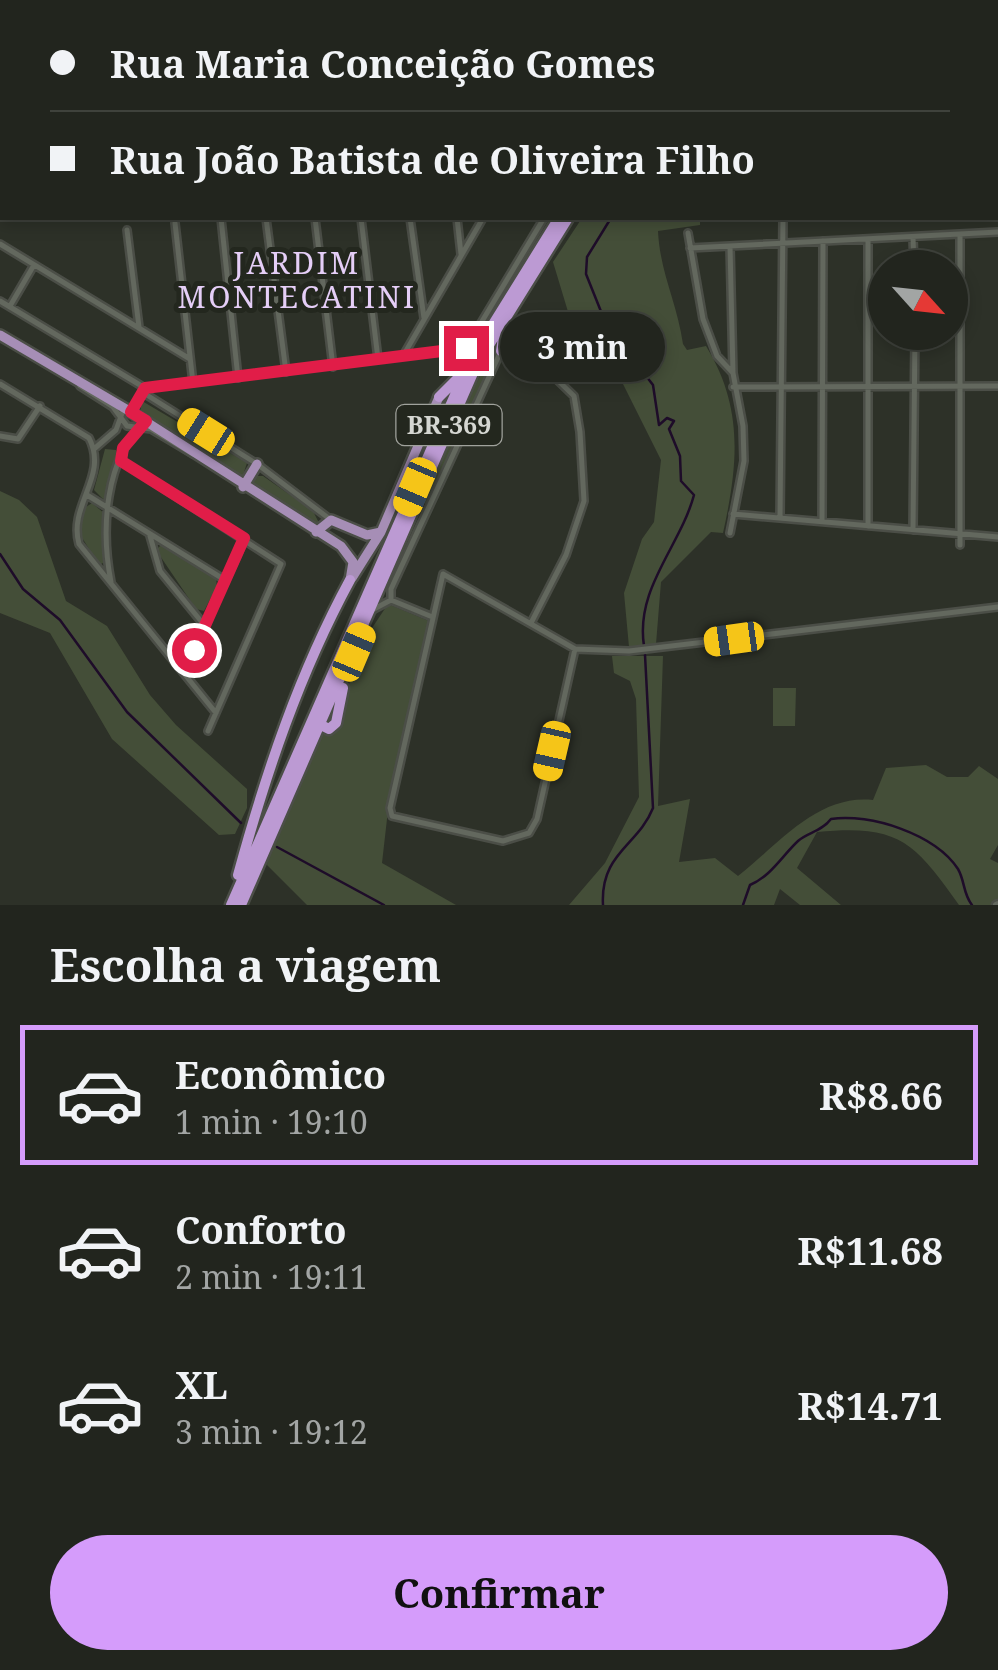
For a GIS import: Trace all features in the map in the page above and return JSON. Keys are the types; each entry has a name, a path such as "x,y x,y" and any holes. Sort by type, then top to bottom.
{"highway":[{"path":"535,252 543,234 542,220"},
{"name":"BR-369","path":"231,905 469,362 558,220"},
{"name":"BR-369","path":"321,725 329,729 336,724 354,652 455,411 506,311 567,220"},
{"path":"500,351 506,311"},
{"path":"439,398 469,362"},
{"path":"231,905 255,812 271,778 276,740 350,580"},
{"path":"241,905 321,725 323,688"}],"main road":[{"path":"2,335 146,421 350,554 350,580"},
{"path":"350,580 381,532 439,398"},
{"path":"242,487 257,464"},
{"path":"316,532 332,520 367,535 381,532"}],"street":[{"path":"221,220 238,378"},
{"path":"266,220 286,372"},
{"path":"314,220 333,366"},
{"path":"361,220 378,360"},
{"path":"410,220 424,318"},
{"path":"457,220 462,255"},
{"path":"403,356 482,220"},
{"path":"94,448 110,437 143,390 466,348 542,220"},
{"path":"780,518 783,220"},
{"path":"174,223 193,383"},
{"path":"127,230 139,328"},
{"path":"690,248 998,232"},
{"path":"688,233 705,328 717,356 733,373"},
{"path":"960,234 960,545"},
{"path":"914,236 914,250"},
{"path":"868,239 868,526"},
{"path":"822,241 822,521"},
{"path":"0,244 190,359"},
{"path":"730,246 733,387 744,454 730,533"},
{"path":"10,307 34,265"},
{"path":"0,301 257,464 332,520"},
{"path":"913,530 915,350"},
{"path":"391,600 391,589 500,351 548,371 574,396 580,432 584,501 566,555 531,622"},
{"path":"76,379 82,389 113,407 121,422 135,430 149,429 183,452 200,456"},
{"path":"0,384 80,430 94,448 94,473 78,509 75,529 82,549 216,713"},
{"path":"733,387 998,386"},
{"path":"0,436 18,440 40,406"},
{"path":"112,585 107,565 108,508 123,448 146,421"},
{"path":"110,437 123,448"},
{"path":"121,461 277,558 282,567 208,732"},
{"path":"86,495 226,580"},
{"path":"418,498 425,517"},
{"path":"733,514 998,537"},
{"path":"150,535 160,571 205,626"},
{"path":"184,674 244,538"},
{"path":"97,569 107,565"},
{"path":"575,649 537,819 529,834 503,841 397,820 390,808 438,579 447,574 575,649 629,650 998,607"},
{"path":"383,583 398,580"},
{"path":"391,600 430,616"},
{"path":"370,613 391,600"}],"green space":[{"path":"581,220 700,220 700,225 658,231 659,246 683,344 687,350 706,346 727,392 734,437 732,484 723,533 711,532 661,582 656,644 629,647 624,593 642,539 654,522 661,460 606,350 582,358 553,262"},
{"path":"498,342 494,359 426,508 424,501 470,395"},
{"path":"142,401 247,463 241,481 140,413"},
{"path":"105,449 116,450 118,457 108,497 103,499 94,490"},
{"path":"253,476 263,476 313,511 320,525 251,486"},
{"path":"0,491 19,500 37,517 66,601 107,626 150,695 176,725 247,789 247,808 235,834 219,835 112,739 50,633 0,613"},
{"path":"92,503 105,514 103,563 99,565 81,536 83,509"},
{"path":"161,545 216,579 217,586 204,611 196,609 156,550"},
{"path":"388,604 429,621 387,819 382,863 456,905 307,905 267,865 269,848 322,735 331,732 368,634"},
{"path":"612,656 663,656 658,806 690,799 679,862 715,858 738,876 816,813 853,800 873,800 886,768 926,765 947,777 968,777 979,766 998,779 998,845 990,859 998,863 998,905 959,905 929,865 902,842 867,831 845,830 817,832 797,868 841,905 800,905 780,889 774,905 569,905 605,863 639,797 636,699 630,681 614,673"},
{"path":"773,688 796,688 795,726 773,726"}],"waterway":[{"path":"610,220 587,257 586,274 606,324 653,385 659,425 667,418 674,421 669,429 680,456 681,481 694,495 652,586 643,625 644,646"},
{"path":"0,554 23,589 60,620 127,712 241,823"},
{"path":"603,905 607,873 653,808 645,655"},
{"path":"743,905 750,885 770,871 798,841 831,819 847,818 882,823 934,846 958,869 972,905"},
{"path":"277,847 384,905"}],"district":[{"name":"JARDIM MONTECATINI","path":"297,281"}],"route":[{"path":"194,650 244,538 121,461 123,448 146,421 131,412 145,388 466,348"}]}
